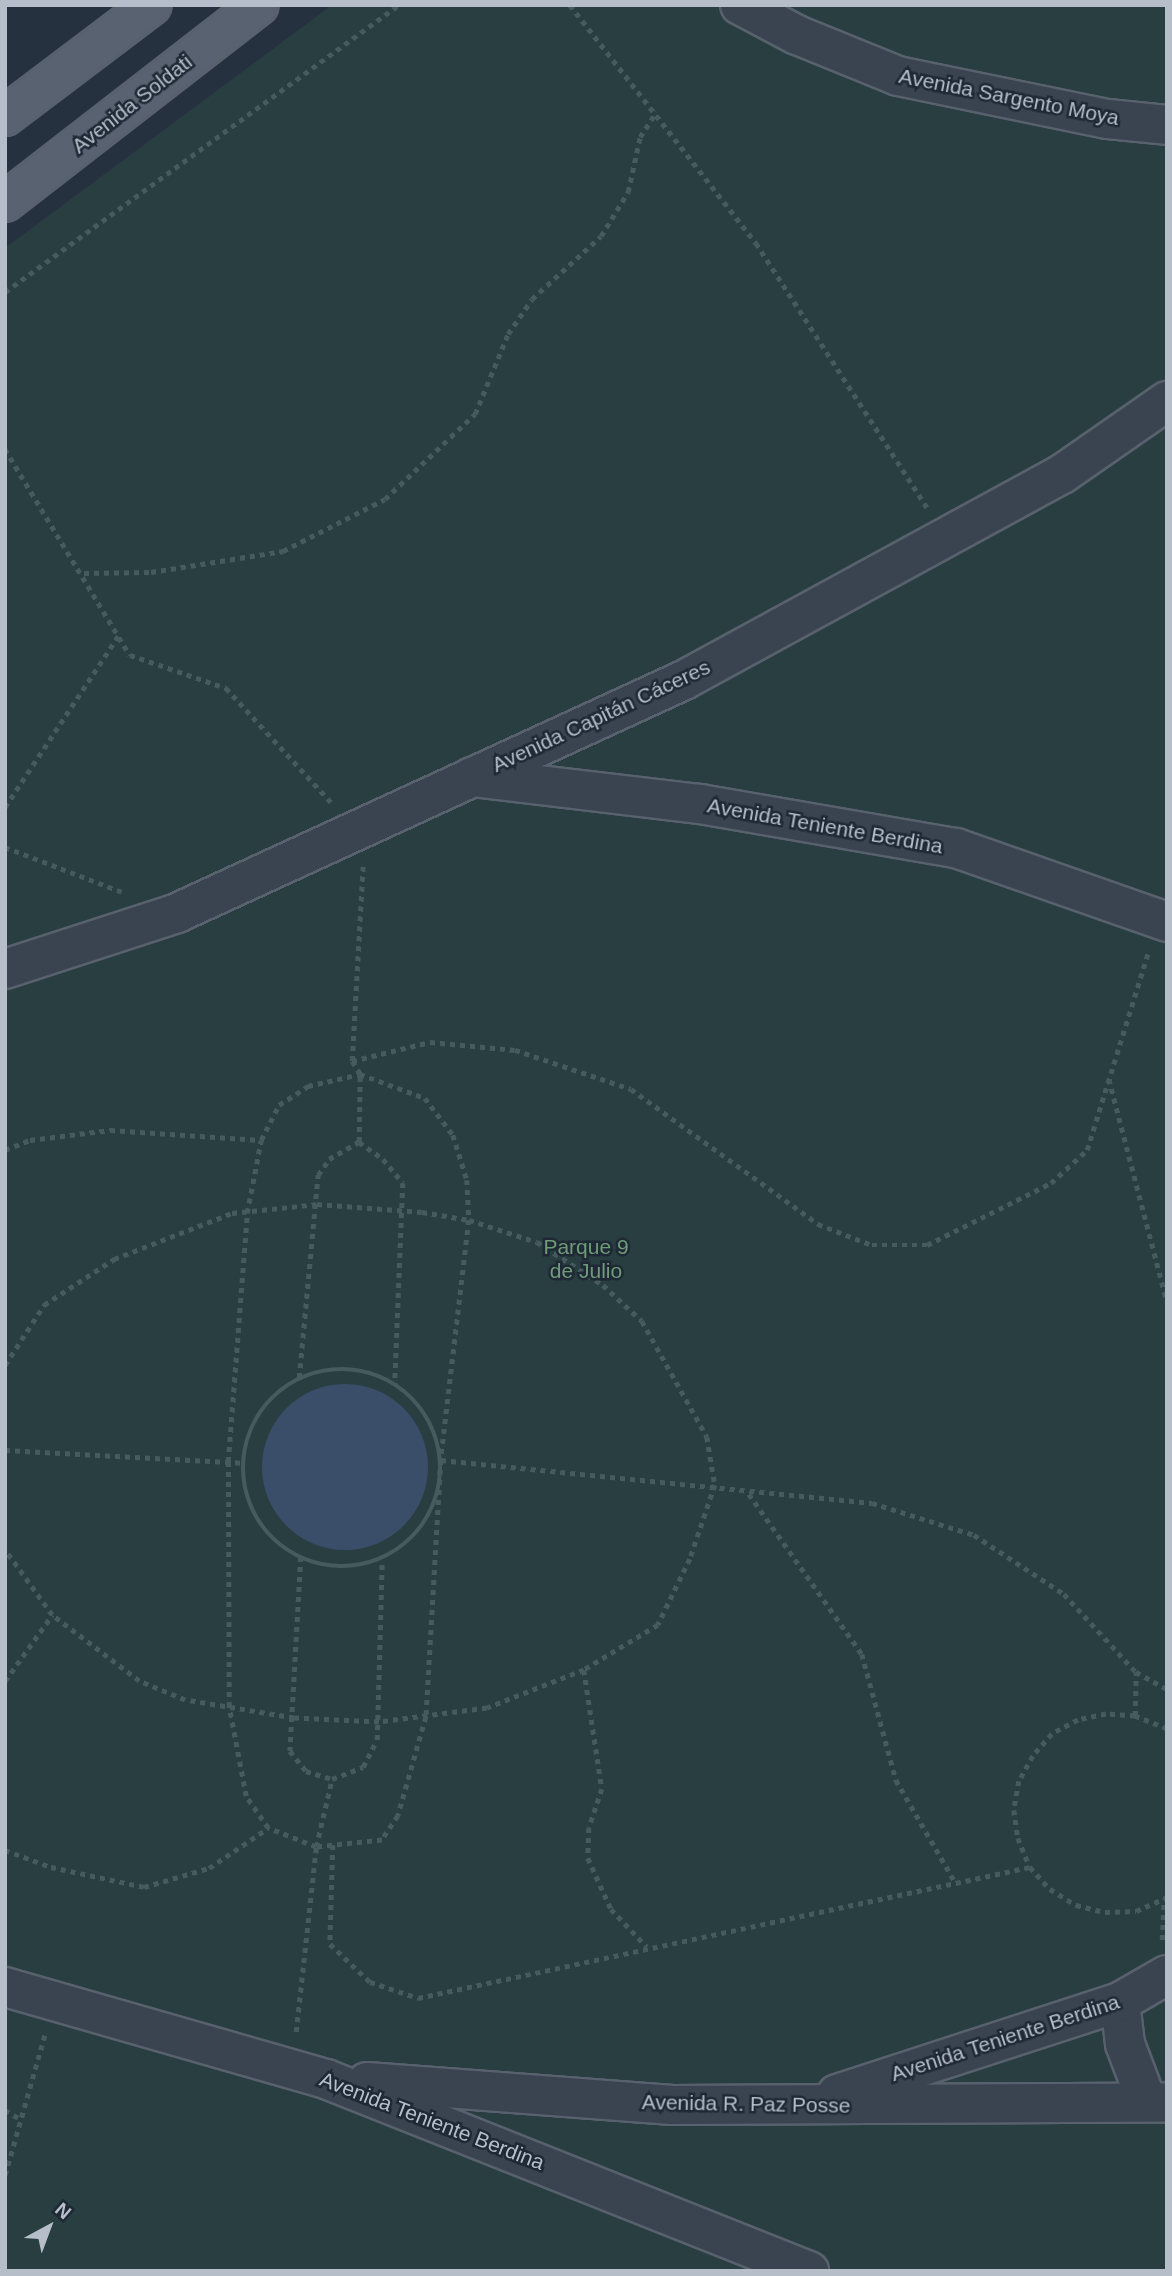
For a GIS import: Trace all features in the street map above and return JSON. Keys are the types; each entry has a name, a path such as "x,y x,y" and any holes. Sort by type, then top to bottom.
{"main road":[{"path":"5,116 152,5"},
{"name":"Avenida Soldati","path":"5,202 259,5"}],"street":[{"name":"Avenida Sargento Moya","path":"740,5 797,36 898,76 1108,119 1167,125"},
{"name":"Avenida Capitán Cáceres","path":"5,969 177,913 684,680 1062,474 1167,401"},
{"name":"Avenida Teniente Berdina","path":"472,777 700,804 956,848 1163,920"},
{"name":"Avenida Teniente Berdina","path":"800,2106 1120,2002 1167,1975"},
{"name":"Avenida Teniente Berdina","path":"5,1987 309,2075 809,2271"},
{"path":"1120,2002 1125,2044 1157,2102"},
{"name":"Avenida R. Paz Posse","path":"309,2075 671,2105 1157,2102"}],"path":[{"path":"5,292 398,5"},
{"path":"570,5 756,243 946,537"},
{"path":"84,573 151,572 283,551 385,499 475,414 508,334 532,299 601,236 628,192 640,137 656,112"},
{"path":"5,449 84,573 130,655 226,688 318,792 366,826 352,1061 360,1074 359,1142"},
{"path":"5,807 119,635"},
{"path":"5,847 177,913"},
{"path":"352,1061 429,1042 515,1050 631,1089 818,1224 872,1245 927,1245 1051,1182 1087,1150 1163,920"},
{"path":"360,1074 425,1098 453,1135 467,1180 469,1220 442,1460 426,1717 398,1816 382,1840 316,1847 268,1828 246,1796 229,1706 229,1462 247,1213 261,1140 279,1105 308,1086 360,1074"},
{"path":"1109,1078 1167,1302"},
{"path":"5,1150 30,1140 110,1130 261,1140"},
{"path":"299,1378 318,1175 329,1159 359,1142"},
{"path":"359,1142 383,1159 403,1183 404,1211 395,1384"},
{"path":"5,1365 44,1305 114,1259 232,1213 317,1204 404,1211 469,1220 537,1242 603,1285 642,1321 707,1437 715,1485 690,1559 658,1625 584,1670 487,1708 379,1722 294,1718 186,1700 139,1681 52,1615 5,1550"},
{"path":"351,1369 395,1384 432,1425 442,1460 431,1515 410,1542 382,1560 356,1567 301,1557 264,1530 245,1489 242,1463 258,1414 299,1378 351,1369"},
{"path":"5,1450 242,1463"},
{"path":"442,1460 715,1485 749,1494 872,1503 974,1535 1064,1594 1136,1672 1167,1689"},
{"path":"749,1494 862,1654 896,1780 954,1880"},
{"path":"301,1557 294,1718 290,1751 306,1771 332,1779 363,1767 377,1740 382,1560"},
{"path":"5,1681 52,1615"},
{"path":"584,1670 602,1789 590,1828 588,1858 611,1909 648,1948"},
{"path":"1135,1716 1136,1672"},
{"path":"1167,1729 1135,1716 1106,1714 1078,1720 1052,1734 1033,1756 1019,1781 1014,1810 1018,1838 1030,1867 1058,1895 1105,1912 1136,1911 1167,1897"},
{"path":"309,2075 316,1847 332,1779"},
{"path":"5,1850 51,1867 144,1887 209,1868 268,1828"},
{"path":"333,1845 330,1944 370,1982 418,1998 954,1880 1030,1867"},
{"path":"5,2175 54,2003"},
{"path":"5,2110 20,2119"}],"green space":[{"name":"Parque 9 de Julio","path":"332,5 1167,5 1167,2271 5,2271 5,248"}],"water":[{"path":"345,1384 377,1391 391,1398 403,1409 414,1421 421,1435 428,1467 421,1499 414,1513 403,1525 391,1536 377,1543 345,1550 313,1543 299,1536 287,1525 276,1513 269,1499 262,1467 269,1435 276,1421 287,1409 299,1398 313,1391"}]}
